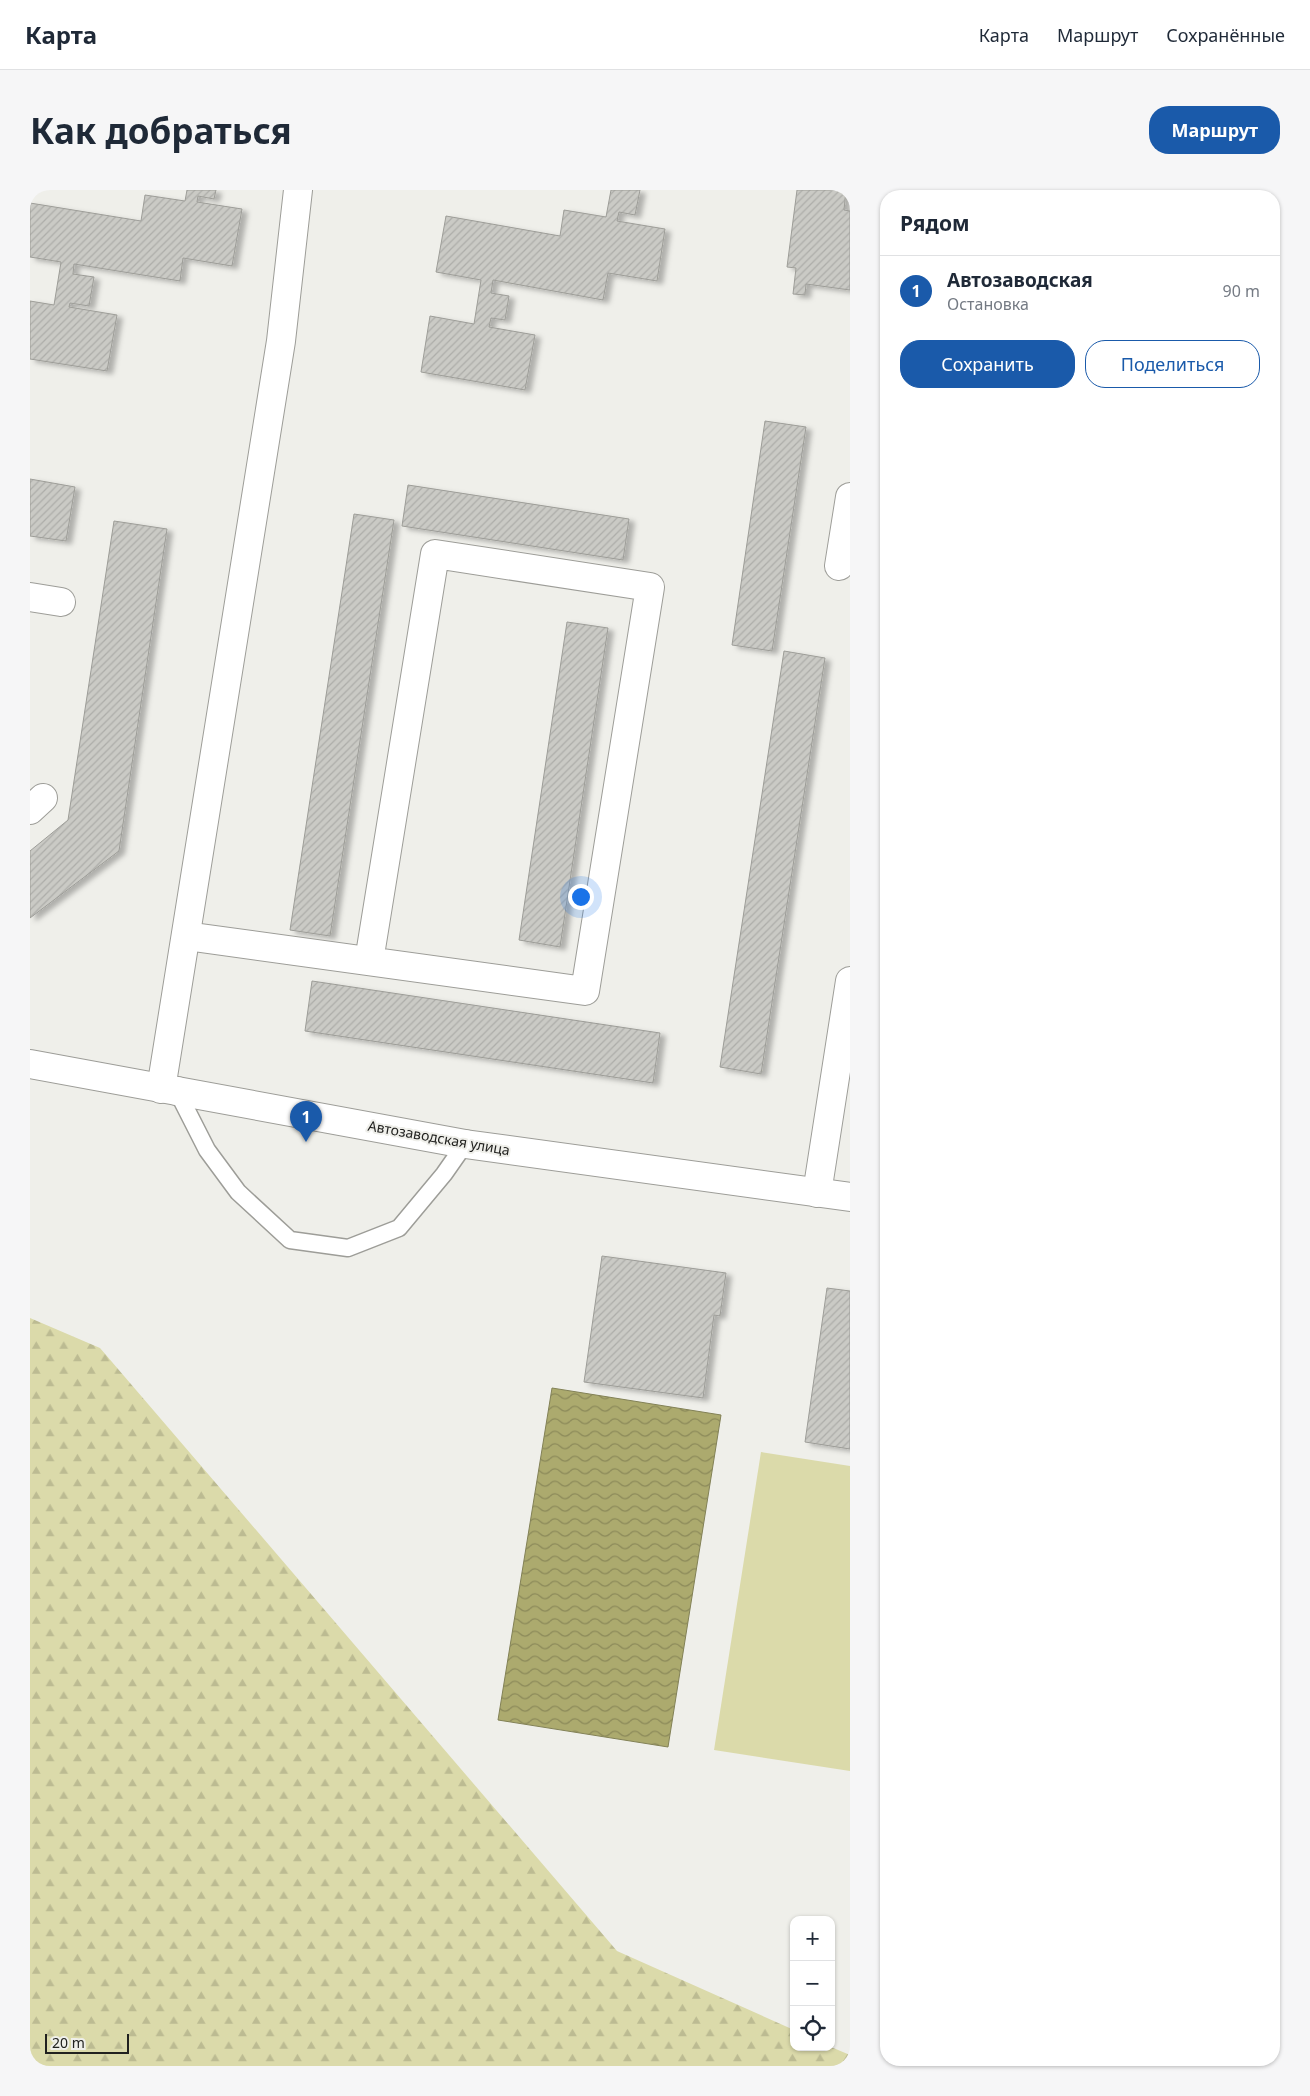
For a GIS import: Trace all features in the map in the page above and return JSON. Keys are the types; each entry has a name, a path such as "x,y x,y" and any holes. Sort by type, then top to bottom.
{"street":[{"path":"169,1090 186,936 281,341 298,190"},
{"path":"839,566 850,497"},
{"path":"186,936 585,991 650,587 435,554 369,961"},
{"path":"30,597 61,602"},
{"path":"817,1193 850,981"},
{"name":"Автозаводская улица","path":"30,1064 466,1144 850,1197"}],"lane":[{"path":"169,1090 207,1150 238,1192 290,1240 348,1248 399,1228 444,1174 466,1144"}],"green space":[{"path":"30,1318 100,1348 617,1951 790,2028 790,2051 835,2051 835,2049 850,2055 850,2066 30,2066"},
{"path":"761,1452 850,1466 850,1771 714,1750"}],"water":[{"path":"552,1388 721,1415 668,1747 498,1720"}],"building":[{"path":"187,190 216,190 214,199 198,196 197,202 242,209 232,266 183,258 180,281 74,264 73,274 94,277 89,306 70,303 69,307 117,315 107,371 30,359 30,301 54,305 61,262 30,257 30,203 141,221 145,195 185,201"},
{"path":"611,190 640,190 635,215 619,212 617,221 665,229 657,281 608,273 603,300 493,280 491,293 509,296 505,320 491,318 489,327 535,335 525,390 421,372 430,316 474,324 481,280 436,272 446,216 560,236 564,210 606,217"},
{"path":"797,190 846,190 844,210 850,211 850,290 806,284 805,295 793,294 796,268 787,267"},
{"path":"765,421 806,427 772,651 732,645"},
{"path":"30,479 75,487 66,541 30,536"},
{"path":"408,485 629,519 623,560 402,526"},
{"path":"354,514 394,520 330,936 290,930"},
{"path":"114,521 167,529 119,851 30,918 30,851 68,820"},
{"path":"567,622 608,628 560,947 519,940"},
{"path":"784,651 825,658 761,1074 720,1067"},
{"path":"312,981 660,1033 653,1083 305,1031"},
{"path":"602,1256 726,1273 720,1316 714,1315 703,1398 584,1382"},
{"path":"827,1288 850,1291 850,1449 805,1442"}],"place":[{"name":"Автозаводская","path":"306,1142"}]}
